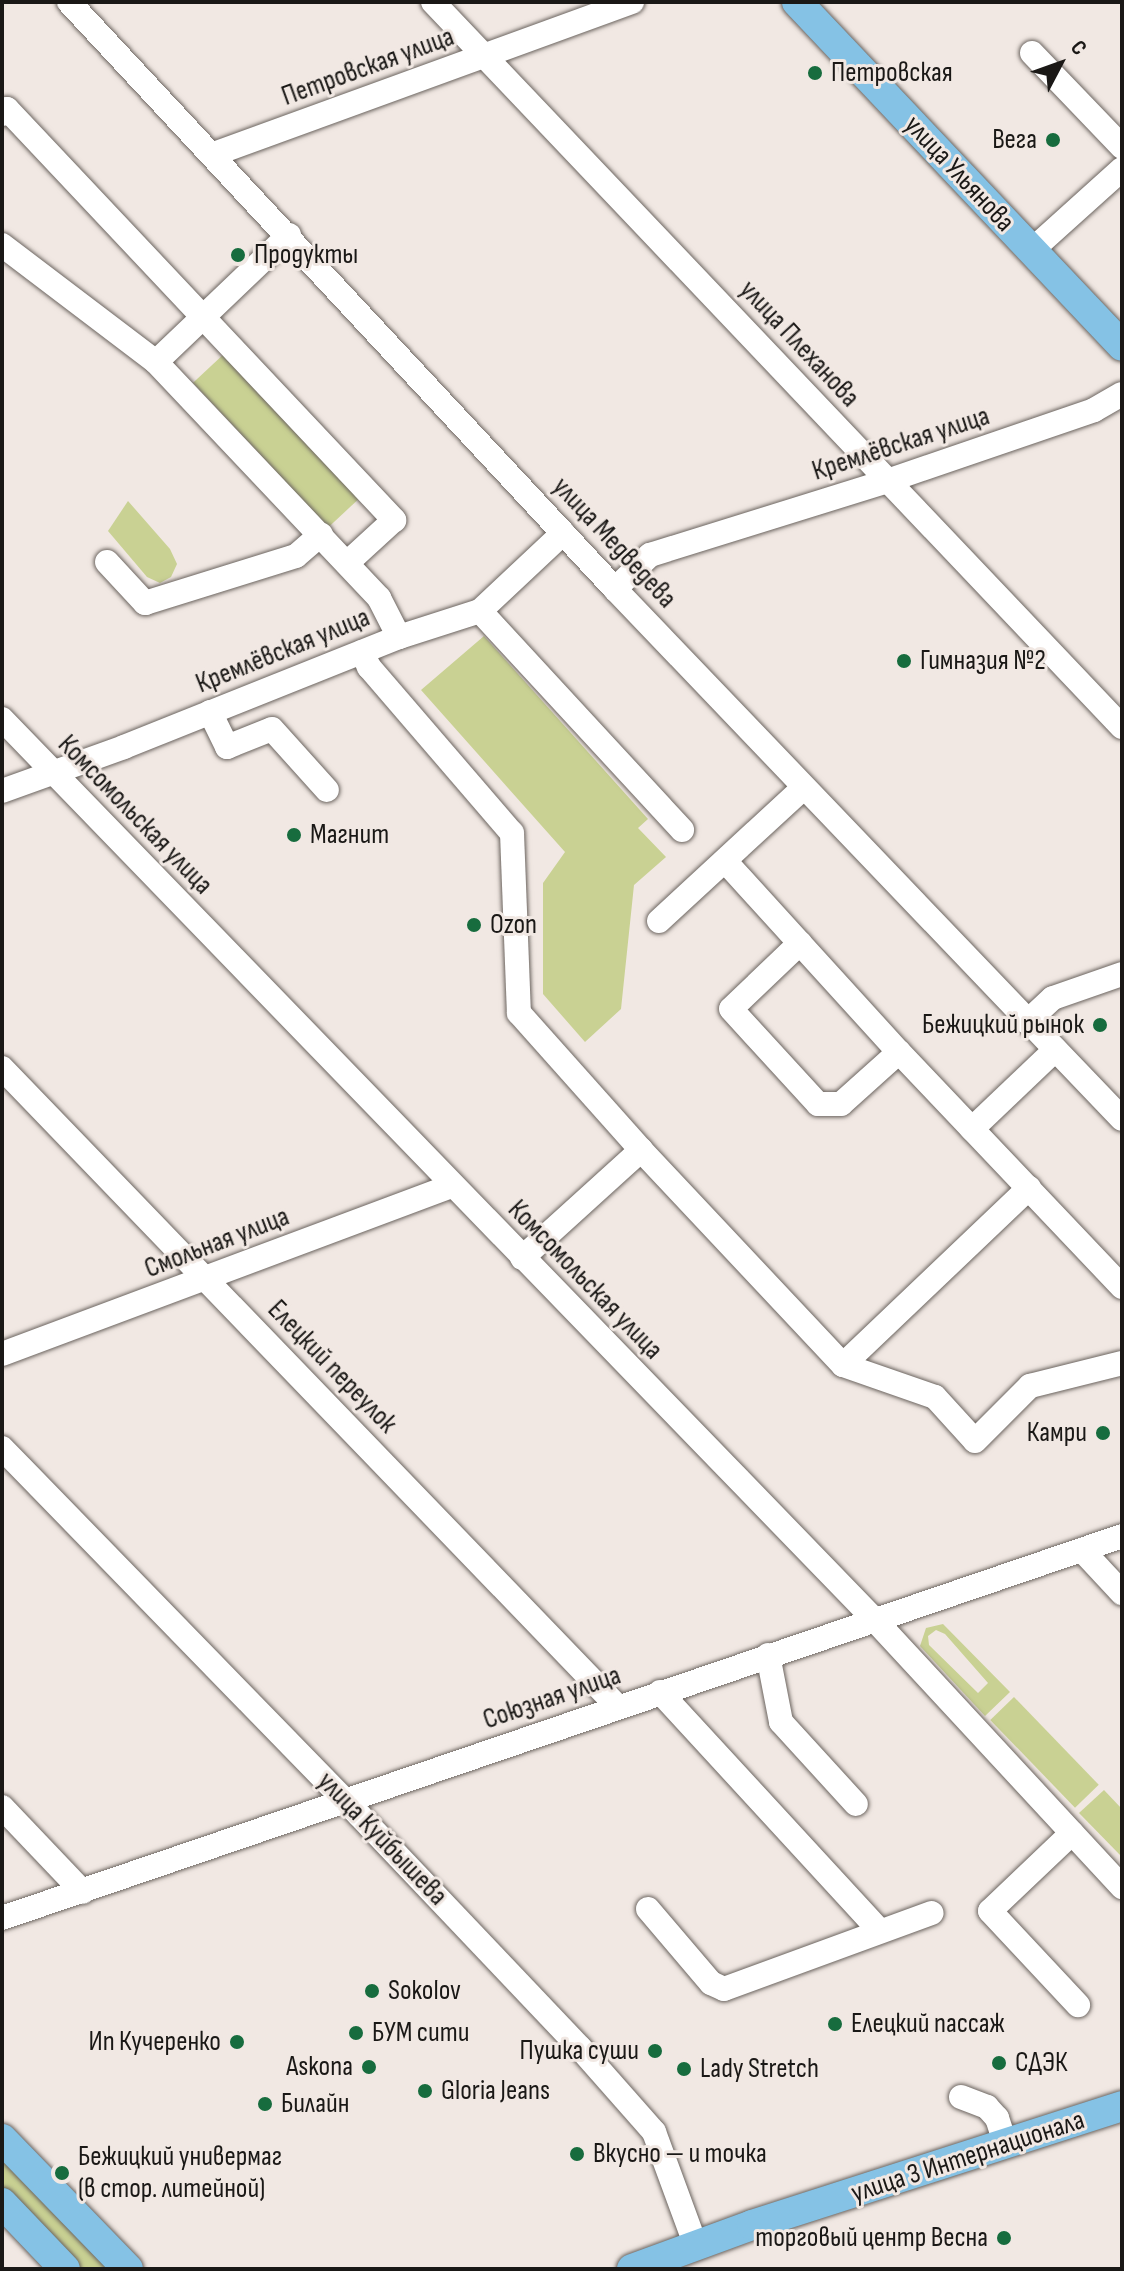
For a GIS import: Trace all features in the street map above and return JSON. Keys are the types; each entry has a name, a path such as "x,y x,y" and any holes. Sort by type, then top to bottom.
{"main road":[{"name":"улица Ульянова","path":"797,2 1122,346"},
{"name":"улица 3 Интернационала","path":"632,2269 699,2258 752,2225 1006,2146 1122,2106"},
{"path":"2,2139 128,2269"},
{"path":"2,2203 65,2269"}],"street":[{"name":"улица Медведева","path":"69,2 214,154 615,589 1122,1119"},
{"name":"улица Плеханова","path":"433,2 1122,727"},
{"name":"Петровская улица","path":"214,154 632,2"},
{"path":"1032,53 1122,147"},
{"path":"2,114 7,109 394,520 347,563"},
{"path":"1032,250 1122,169"},
{"path":"156,362 289,235"},
{"path":"2,245 156,362 379,598 399,637"},
{"name":"Кремлёвская улица","path":"615,589 650,555 887,481 1094,410 1122,394"},
{"name":"Кремлёвская улица","path":"2,791 399,637 480,611 563,533"},
{"path":"107,562 145,603 296,556 321,534"},
{"path":"480,611 682,830"},
{"path":"362,652 369,667 512,833 519,1013 641,1150 843,1365 935,1397 975,1441 1030,1386 1122,1363"},
{"path":"210,712 227,747 272,729 327,790"},
{"name":"Комсомольская улица","path":"2,719 451,1186 873,1618 1122,1887"},
{"path":"659,921 803,788"},
{"path":"725,861 899,1052 1122,1287"},
{"path":"800,943 731,1009 818,1104 841,1104 899,1052"},
{"path":"1027,1022 1053,998 1122,974"},
{"path":"972,1129 1055,1050"},
{"name":"Елецкий переулок","path":"2,1068 618,1707"},
{"path":"522,1258 641,1150"},
{"name":"Смольная улица","path":"2,1354 451,1186"},
{"path":"843,1365 1029,1188"},
{"name":"улица Куйбышева","path":"2,1448 346,1801 580,2048 654,2132 699,2258"},
{"name":"Союзная улица","path":"2,1918 873,1618 1122,1536"},
{"path":"1082,1550 1122,1593"},
{"path":"768,1655 781,1722 856,1804"},
{"path":"660,1692 880,1931"},
{"path":"2,1807 83,1892"},
{"path":"1072,1833 990,1911 1078,2005"},
{"path":"648,1909 717,1989 932,1913"},
{"path":"961,2097 987,2107 997,2118 1006,2146"}],"green space":[{"path":"226,352 361,497 328,527 193,383"},
{"path":"128,501 170,549 177,564 171,577 160,583 147,577 108,531"},
{"path":"484,636 648,819 638,828 666,857 634,885 621,1009 585,1042 543,994 543,883 565,852 421,690"},
{"path":"943,1624 1010,1692 985,1716 920,1646 926,1628","holes":["936,1630 945,1634 988,1683 978,1693 929,1645 928,1636"]},
{"path":"1014,1697 1099,1785 1075,1808 990,1720"},
{"path":"1104,1790 1122,1809 1122,1857 1079,1813"},
{"path":"2,2155 112,2269 80,2269 2,2188"}],"place":[{"name":"Петровская","path":"815,73"},
{"name":"Вега","path":"1053,140"},
{"name":"Продукты","path":"238,255"},
{"name":"Гимназия №2","path":"904,661"},
{"name":"Магнит","path":"294,835"},
{"name":"Ozon","path":"474,925"},
{"name":"Бежицкий рынок","path":"1100,1025"},
{"name":"Камри","path":"1103,1433"},
{"name":"Sokolov","path":"372,1991"},
{"name":"Елецкий пассаж","path":"835,2024"},
{"name":"БУМ сити","path":"356,2033"},
{"name":"Ип Кучеренко","path":"237,2042"},
{"name":"Пушка суши","path":"655,2051"},
{"name":"СДЭК","path":"999,2063"},
{"name":"Askona","path":"369,2067"},
{"name":"Lady Stretch","path":"684,2069"},
{"name":"Gloria Jeans","path":"425,2091"},
{"name":"Билайн","path":"265,2104"},
{"name":"Вкусно — и точка","path":"577,2154"},
{"name":"Бежицкий универмаг (в стор. литейной)","path":"62,2173"},
{"name":"торговый центр Весна","path":"1004,2238"}]}
